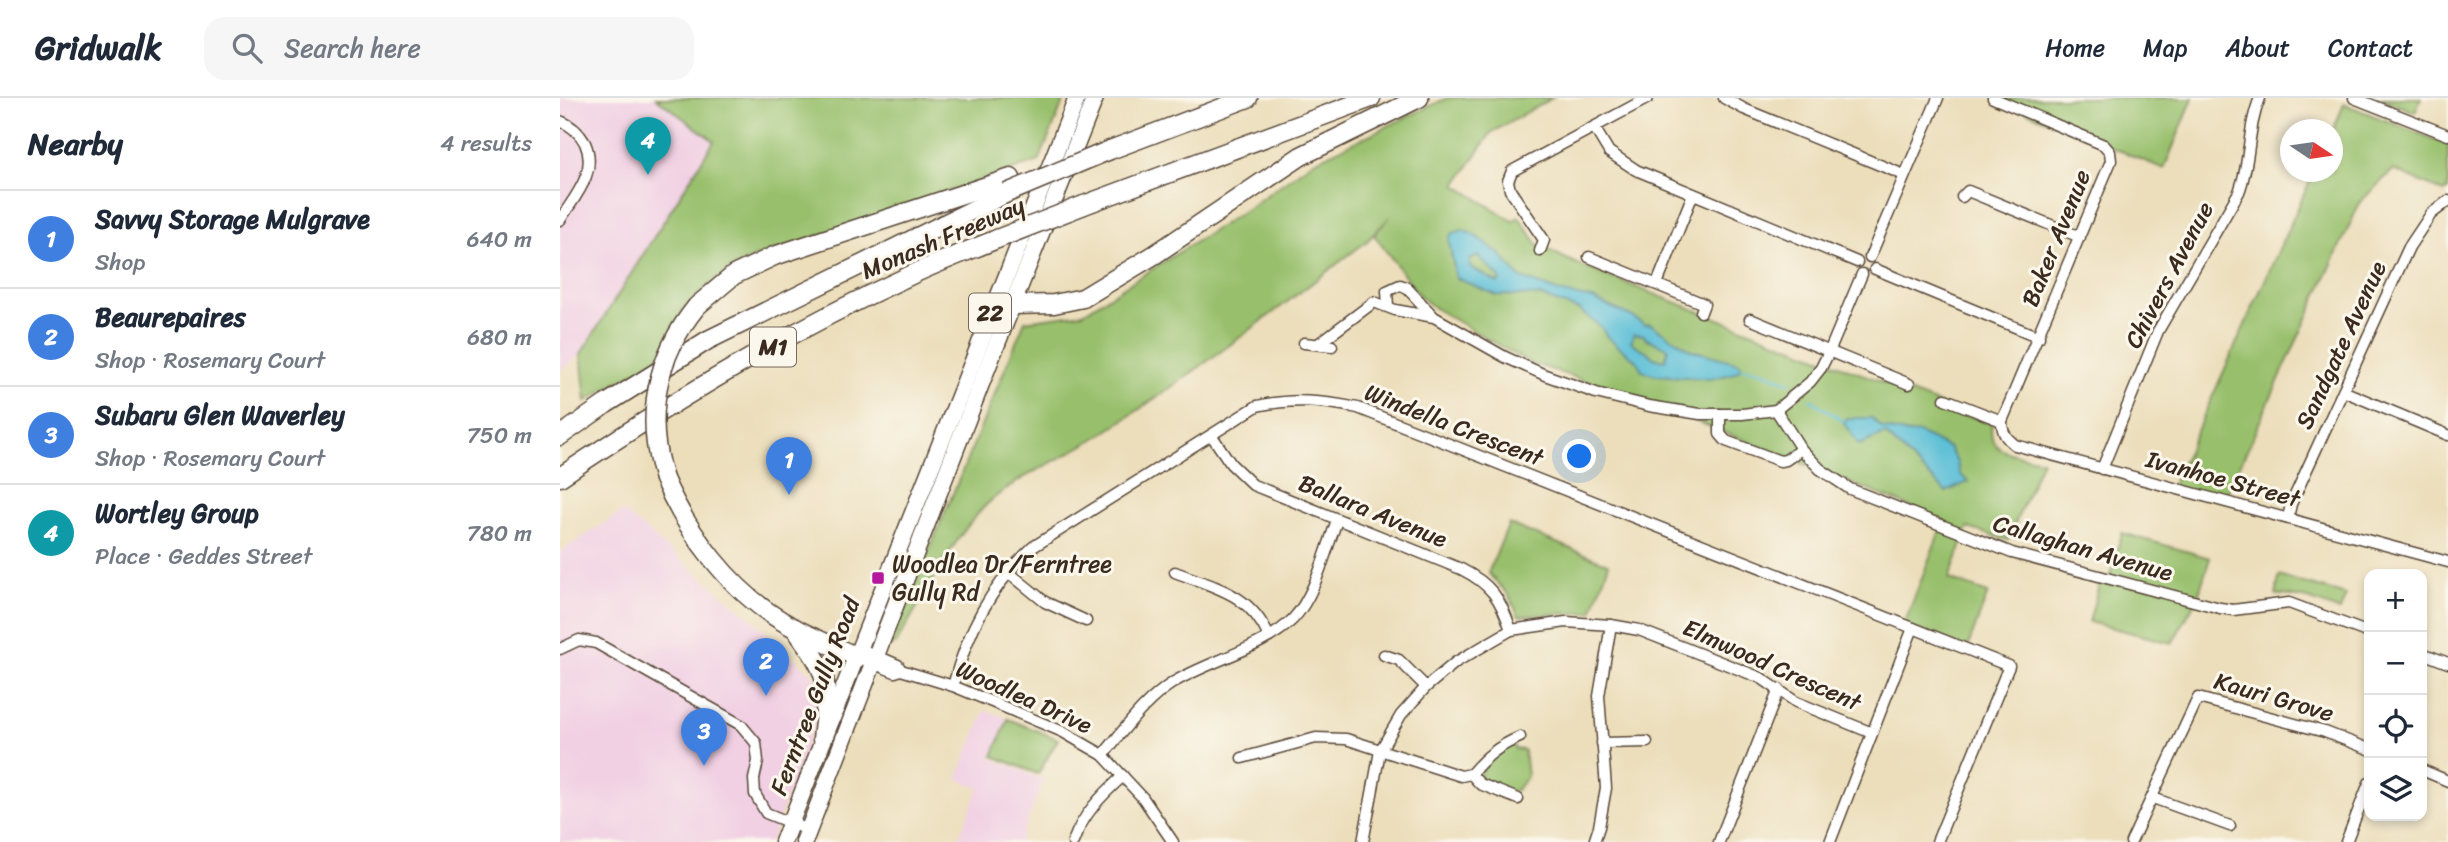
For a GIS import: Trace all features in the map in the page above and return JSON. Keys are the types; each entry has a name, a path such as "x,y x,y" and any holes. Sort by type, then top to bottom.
{"highway":[{"name":"Monash Freeway","path":"560,436 708,340 1009,185 1248,98"},
{"name":"Monash Freeway","path":"560,477 694,391 822,319 911,275 1084,205 1371,98"},
{"path":"1013,305 1054,304 1083,298 1154,255 1301,156 1419,98"},
{"path":"857,652 795,628 770,612 725,572 685,520 664,479 654,427 658,383 669,349 697,306 734,275 767,259 1009,185"},
{"path":"795,628 821,668 826,694 822,740"}],"main road":[{"name":"Ferntree Gully Road","path":"783,842 1077,98"},
{"name":"Ferntree Gully Road","path":"806,836 1095,98"}],"street":[{"path":"1540,251 1544,240 1510,190 1508,181 1512,171 1648,98"},
{"path":"1724,98 1744,109 1904,175"},
{"path":"1870,257 1938,98"},
{"name":"Baker Avenue","path":"1993,98 2104,145 2109,149 2111,161 2002,421"},
{"name":"Chivers Avenue","path":"2102,468 2158,331 2239,192 2246,175 2251,124 2260,98"},
{"path":"2354,98 2448,135"},
{"path":"560,121 576,130 583,140 588,152 589,169 584,183 560,220"},
{"path":"1594,127 1609,152 1623,163 1857,262"},
{"path":"1966,190 2080,237"},
{"path":"1657,284 1693,194"},
{"name":"Sandgate Avenue","path":"2288,517 2291,504 2409,247 2431,214 2448,201"},
{"path":"1864,256 1870,257 1875,262 1875,270 1870,275 1862,274 1857,270 1857,262 1864,256"},
{"path":"1588,257 1704,304 1701,312"},
{"path":"1875,270 2039,337"},
{"path":"1318,344 1387,291 1400,285 1406,287 1434,317 1505,357 1596,393 1648,406 1700,414 1776,410 1810,382 1821,368 1862,274"},
{"path":"1387,291 1388,306"},
{"path":"1374,302 1395,310 1434,317"},
{"path":"1750,318 1909,384"},
{"path":"1304,343 1332,346"},
{"path":"2343,391 2448,435"},
{"path":"1945,399 2002,421"},
{"name":"Windella Crescent","path":"953,686 971,630 1008,572 1033,547 1257,406 1281,400 1325,401 1357,408 2009,666 1937,842"},
{"name":"Callaghan Avenue","path":"1776,410 1801,449 1820,469 1850,489 2012,553 2220,608 2232,610 2289,603 2366,632"},
{"path":"1720,414 1720,434 1726,440 1780,461 1786,460 1801,449"},
{"name":"Ivanhoe Street","path":"2002,421 2006,438 2015,445 2448,562"},
{"name":"Ballara Avenue","path":"1212,436 1231,464 1253,485 1482,579 1502,604 1511,630"},
{"path":"1103,755 1146,704 1171,684 1269,637 1293,619 1308,598 1337,520"},
{"path":"1008,572 1045,601 1086,621"},
{"path":"1175,572 1232,594 1252,608 1269,637"},
{"name":"Elmwood Crescent","path":"1363,842 1380,751 1401,715 1426,687 1456,662 1511,630 1566,622 1639,630 1761,678 1796,702 1872,733"},
{"path":"1594,842 1606,788 1599,696 1611,625"},
{"path":"1830,842 1913,628"},
{"path":"560,649 579,640 596,643 741,725 756,743 758,761 754,779 755,794 766,813 806,836"},
{"name":"Woodlea Drive","path":"857,652 895,672 901,670 953,686 1063,732 1103,755 1143,798 1173,842"},
{"path":"1384,655 1399,660 1426,687"},
{"path":"2427,655 2448,663"},
{"path":"1719,842 1779,689"},
{"name":"Kauri Grove","path":"2131,842 2198,698 2325,732 2364,747"},
{"path":"1242,758 1316,738 1346,739 1461,776 1471,774 1501,745 1520,737"},
{"path":"1602,743 1647,742"},
{"path":"2427,772 2448,781"},
{"path":"1471,774 1480,784 1518,799"},
{"path":"1073,842 1094,803 1123,776"},
{"path":"2346,842 2364,796"},
{"path":"2152,798 2230,826"}],"shaded area":[{"path":"560,98 656,98 714,141 581,354 560,371"},
{"path":"623,511 749,617 818,680 819,713 770,842 560,842 560,552"},
{"path":"985,710 1007,718 991,758 1044,780 1019,842 957,842 979,788 957,779"}],"green space":[{"path":"656,98 1065,98 1039,161 755,257 733,268 706,287 684,308 658,358 586,401 581,354 714,141"},
{"path":"1447,98 1552,98 1491,133 1456,185 1513,221 1519,217 1538,245 1581,266 1992,424 1991,434 1999,448 2014,455 2042,460 2008,540 1968,528 1949,579 1988,593 1967,649 1904,625 1944,520 1638,398 1528,362 1436,309 1420,296 1374,235 1390,217 1367,241 1171,387 1090,442 1013,484 986,505 938,571 896,643 889,647 1025,321 1083,313 1247,209 1314,161"},
{"path":"1993,98 2193,98 2164,169"},
{"path":"2380,98 2421,98 2415,112"},
{"path":"2344,104 2448,145 2448,190 2444,192 2393,170 2360,202 2224,500 2172,486 2309,182 2343,182 2343,119 2338,119"},
{"path":"1509,524 1609,564 1592,612 1519,616 1508,594 1488,573"},
{"path":"2122,533 2210,558 2197,599 2172,643 2089,622 2101,577 2109,579"},
{"path":"2279,576 2346,595 2340,611 2293,596 2276,595"},
{"path":"1008,719 1058,739 1038,774 993,756"},
{"path":"1510,745 1524,750 1527,777 1516,790 1508,791 1496,788 1479,777 1488,763"}],"water":[{"path":"1462,230 1474,235 1500,254 1519,277 1562,293 1593,299 1645,325 1650,324 1692,350 1739,363 1742,368 1732,374 1710,379 1656,375 1642,371 1637,361 1579,310 1539,296 1496,295 1456,278 1449,242 1451,234","holes":["1478,256 1500,278 1498,283 1470,267 1470,260","1634,334 1644,335 1645,338 1668,348 1665,360 1653,358 1634,344 1631,341"]},
{"path":"1848,418 1872,418 1882,428 1909,434 1919,433 1949,448 1960,474 1968,482 1946,492 1885,434 1859,445 1843,422"}],"waterway":[{"path":"1742,368 1761,371 1791,383"},
{"path":"1810,399 1843,421"}],"place":[{"name":"Wortley Group","path":"648,175"},
{"name":"Savvy Storage Mulgrave","path":"789,495"},
{"name":"Woodlea Dr/Ferntree Gully Rd","path":"878,578"},
{"name":"Beaurepaires","path":"766,696"},
{"name":"Subaru Glen Waverley","path":"704,766"}]}
